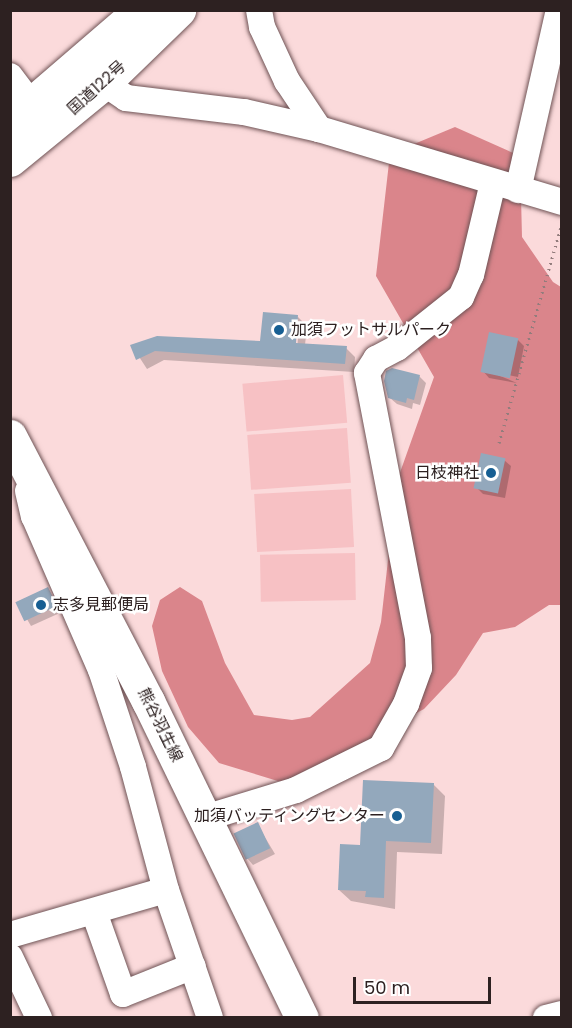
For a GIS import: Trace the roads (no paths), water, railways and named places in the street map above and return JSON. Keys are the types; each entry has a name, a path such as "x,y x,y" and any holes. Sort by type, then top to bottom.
{"main road":[{"name":"国道122号","path":"21,113 140,10"},
{"name":"国道122号","path":"10,160 104,83 179,10"},
{"name":"熊谷羽生線","path":"18,450 206,818 302,1017"}],"street":[{"path":"259,10 262,27 287,81 319,129"},
{"path":"518,190 559,10"},
{"path":"10,76 21,113"},
{"path":"104,83 126,98 244,112 319,129 561,202"},
{"path":"206,818 296,790 381,748 406,704 419,668 418,638 367,373 376,359 397,348 461,297 471,275 493,183"},
{"path":"18,450 34,516 101,670 133,767 166,890 210,1017"},
{"path":"10,935 166,890"},
{"path":"94,912 123,994 193,966"},
{"path":"10,957 39,1017"},
{"path":"546,1017 561,1014"}],"place":[{"name":"加須フットサルパーク","path":"279,330"},
{"name":"日枝神社","path":"491,473"},
{"name":"志多見郵便局","path":"41,605"},
{"name":"加須バッティングセンター","path":"397,816"}]}
